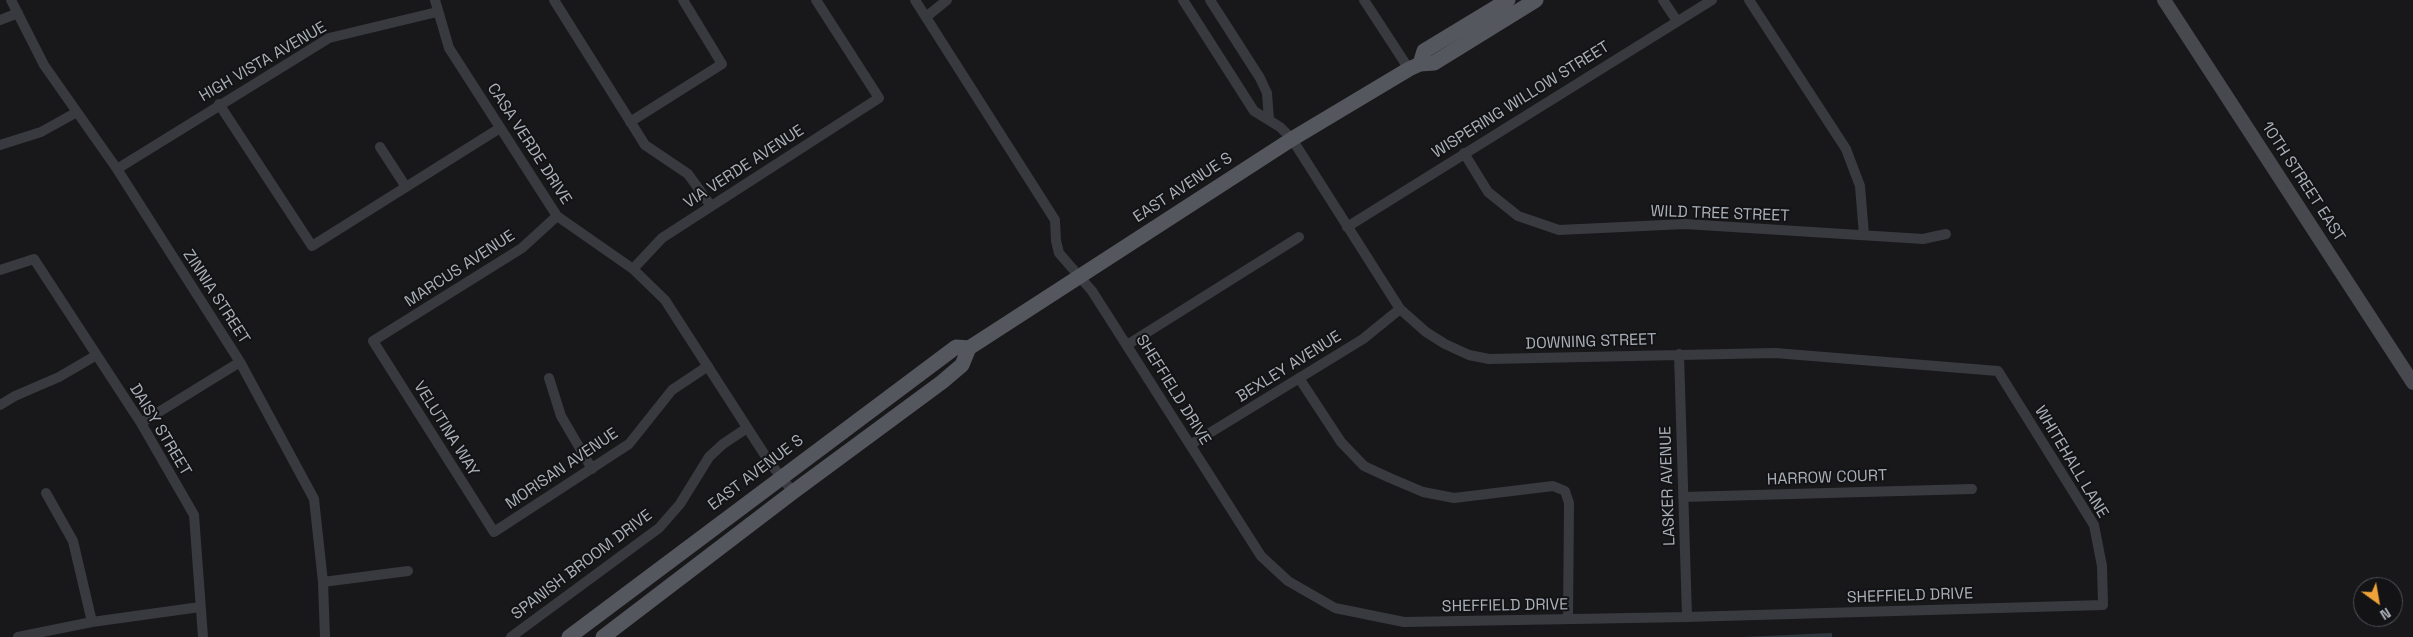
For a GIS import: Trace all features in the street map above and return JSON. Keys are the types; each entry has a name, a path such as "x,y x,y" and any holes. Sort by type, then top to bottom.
{"main road":[{"name":"EAST AVENUE S","path":"1415,67 1424,51 1508,0"},
{"name":"EAST AVENUE S","path":"602,637 949,376 962,365 969,348 1292,139 1415,67 1434,62 1536,0"},
{"name":"10TH STREET EAST","path":"2164,0 2413,383"},
{"name":"EAST AVENUE S","path":"569,637 780,477 956,347 969,348"}],"street":[{"name":"ZINNIA STREET","path":"11,0 44,65 117,169 240,362 314,499 323,582 325,637"},
{"name":"CASA VERDE DRIVE","path":"435,0 449,48 558,216 633,269 665,300 747,428 780,477 793,492"},
{"path":"554,0 645,145 688,174 711,206"},
{"path":"630,122 722,64 683,0"},
{"name":"VIA VERDE AVENUE","path":"633,269 662,238 879,98 816,0"},
{"name":"SHEFFIELD DRIVE","path":"915,0 1055,220 1057,226 1056,241 1059,252 1092,291 1261,556 1288,580 1335,608 1404,622 1687,617 2103,605"},
{"path":"926,17 947,0"},
{"name":"DOWNING STREET","path":"1183,0 1254,111 1269,120 1292,139 1400,309 1426,332 1445,344 1469,354 1489,359 1522,360 1679,354 1775,353 1998,371"},
{"path":"1210,0 1260,78 1267,94 1269,120"},
{"path":"1364,0 1415,67"},
{"path":"1663,0 1677,22"},
{"name":"WISPERING WILLOW STREET","path":"1347,227 1712,0"},
{"path":"1749,0 1846,149 1860,186 1864,235"},
{"name":"HIGH VISTA AVENUE","path":"117,169 329,38 437,12"},
{"path":"0,20 18,13"},
{"path":"220,104 312,246 500,128"},
{"path":"0,145 41,132 77,112"},
{"path":"380,147 406,187"},
{"name":"WILD TREE STREET","path":"1464,153 1488,192 1518,216 1559,230 1685,224 1923,239 1946,234"},
{"name":"MARCUS AVENUE","path":"373,341 522,248 558,216"},
{"path":"1127,345 1299,237"},
{"name":"DAISY STREET","path":"0,270 34,259 95,356 141,423 194,515 203,637"},
{"name":"BEXLEY AVENUE","path":"1190,445 1363,339 1400,309"},
{"name":"VELUTINA WAY","path":"373,341 494,532"},
{"name":"LASKER AVENUE","path":"1679,354 1687,617"},
{"path":"0,406 15,396 59,377 95,356"},
{"path":"141,423 240,362"},
{"name":"MORISAN AVENUE","path":"494,532 629,444 672,390 708,366"},
{"name":"WHITEHALL LANE","path":"1998,371 2094,525 2102,566 2103,605"},
{"path":"549,378 561,416 592,469"},
{"path":"1299,378 1340,442 1364,466 1390,478 1423,492 1454,498 1553,486 1565,491 1569,503 1568,619"},
{"name":"SPANISH BROOM DRIVE","path":"511,637 659,528 680,504 709,457 723,444 747,428"},
{"name":"HARROW COURT","path":"1683,497 1972,489"},
{"path":"46,493 73,541 92,622"},
{"path":"323,582 408,571"},
{"path":"18,637 92,622 200,607"}],"shaded area":[{"path":"1832,633 1832,637 1742,637"}]}
